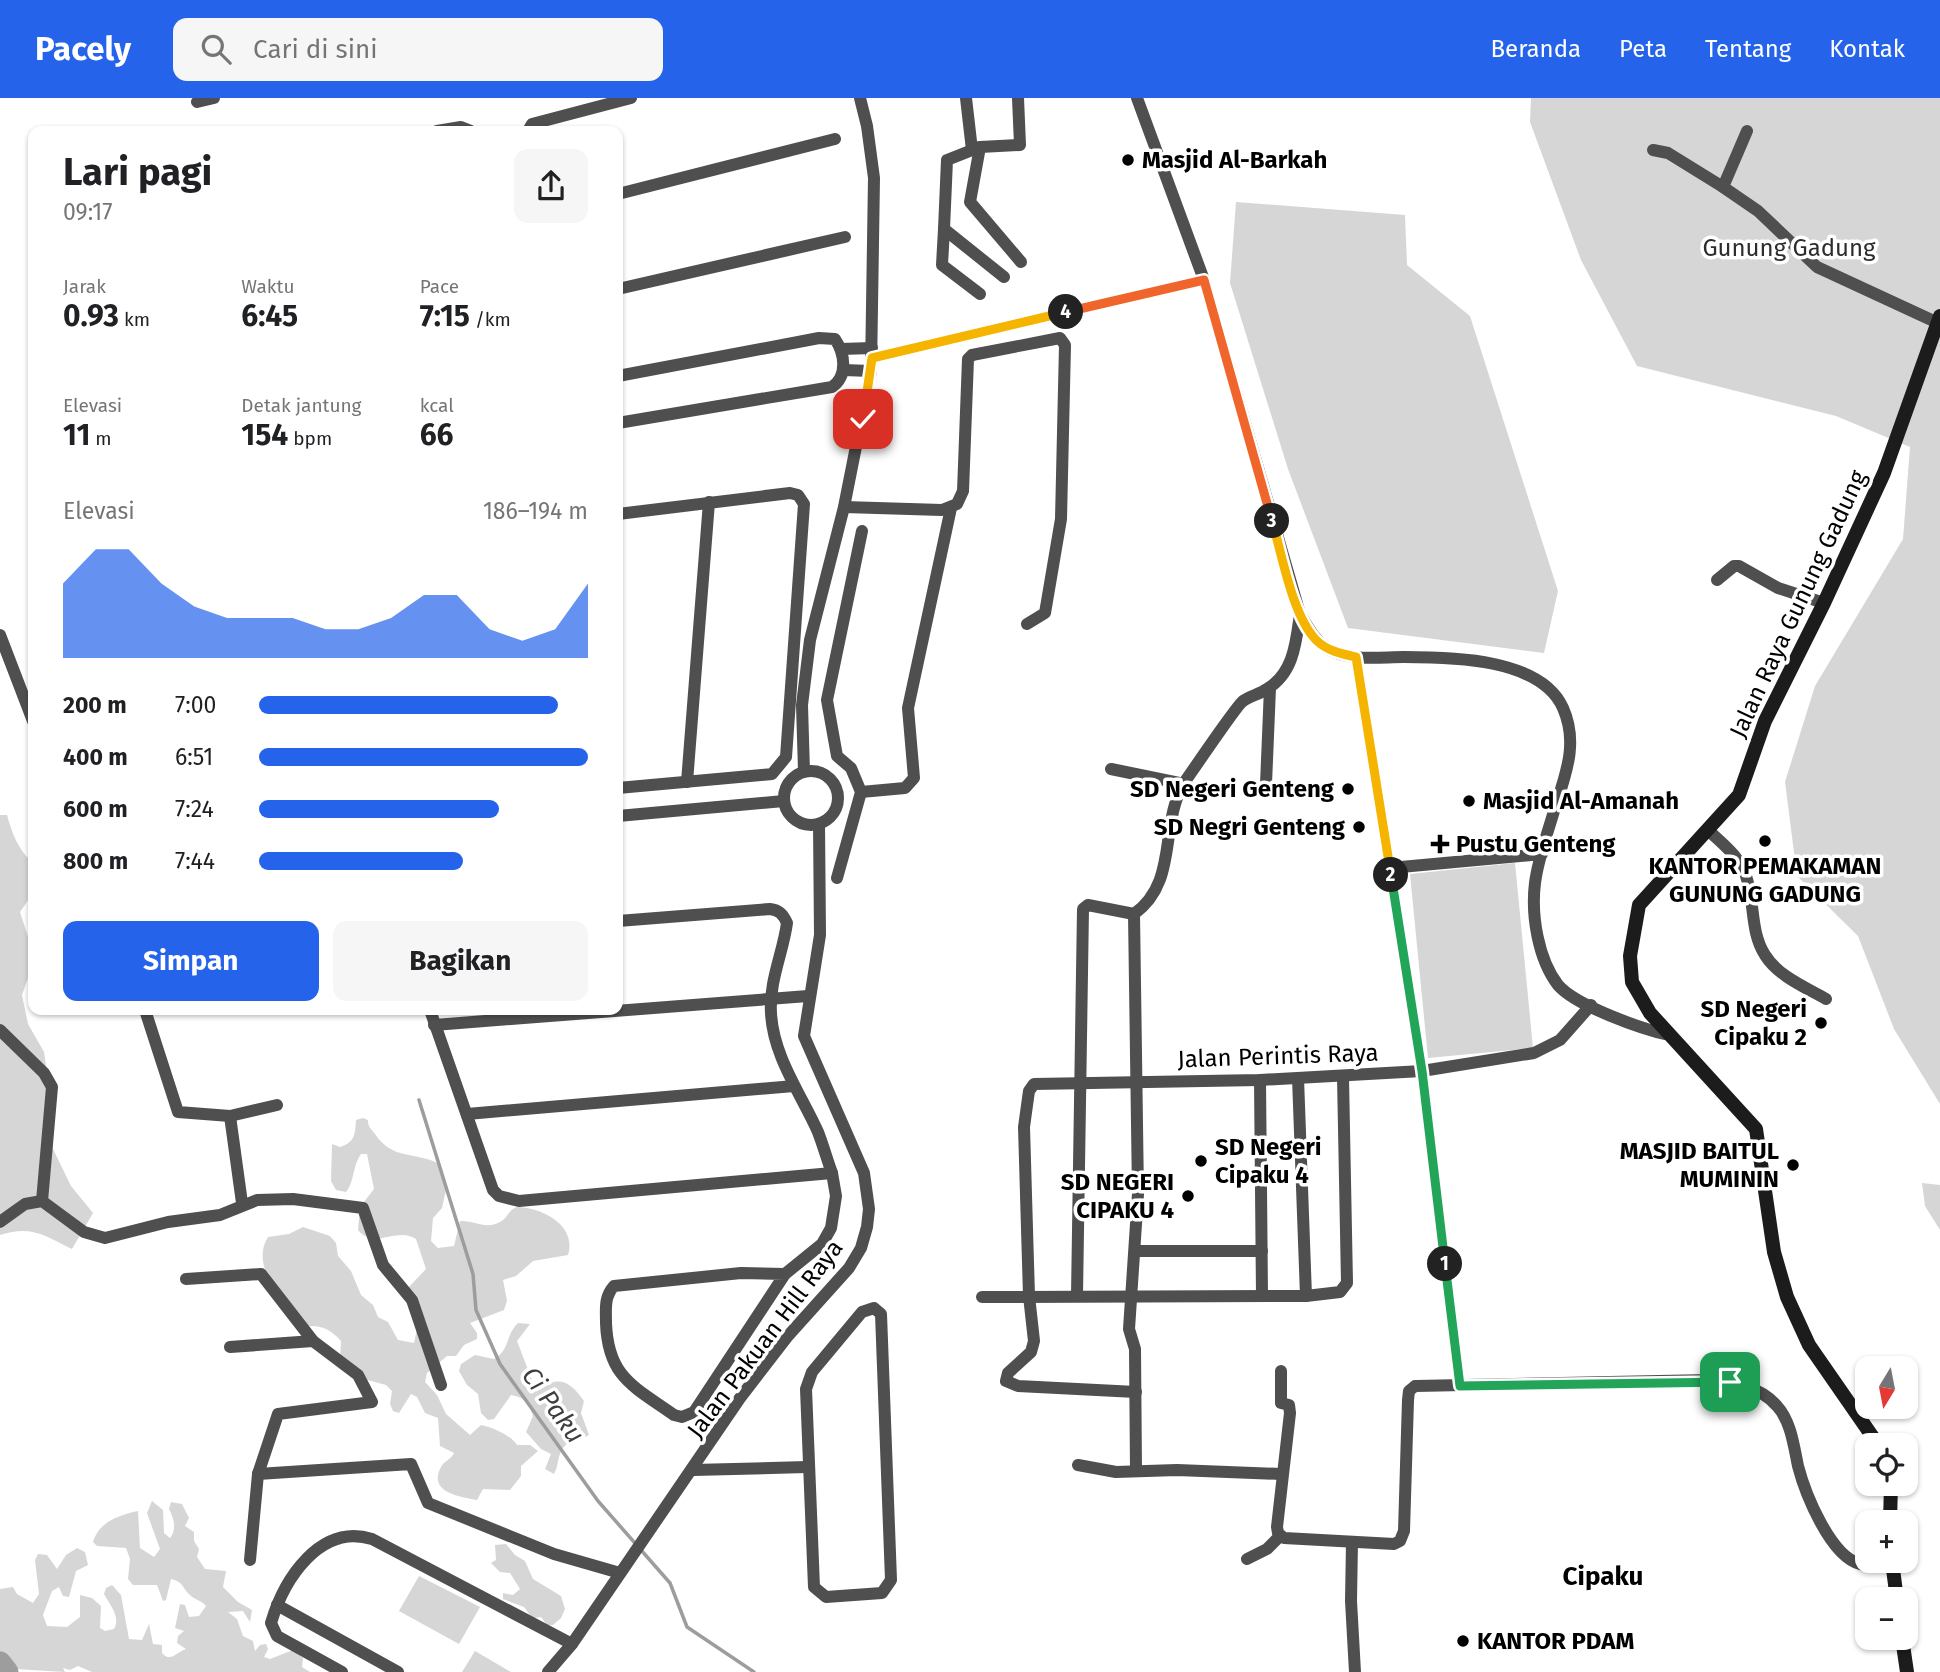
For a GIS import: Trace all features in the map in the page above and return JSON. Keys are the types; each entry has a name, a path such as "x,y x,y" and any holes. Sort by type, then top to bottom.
{"street":[{"path":"197,102 214,98"},
{"path":"531,126 631,98"},
{"path":"804,771 802,705 810,640 844,507 872,359 874,178 860,98"},
{"path":"967,98 976,148 970,202 1021,262"},
{"path":"980,294 943,265 947,160 976,148 1020,145 1018,98"},
{"path":"1137,98 1204,280 1300,614 1316,640 1328,649 1356,657 1436,657 1487,664 1520,671 1550,688 1563,707 1571,741 1568,765 1535,884 1535,907 1546,967 1560,987 1591,1005 1644,1029 1669,1035"},
{"path":"1723,187 1747,131"},
{"path":"623,193 835,139"},
{"path":"1653,150 1668,153 1758,211 1817,267 1939,319"},
{"path":"944,229 1003,277"},
{"path":"623,288 845,237"},
{"path":"843,370 872,359 1204,280"},
{"name":"Jalan Raya Gunung Gadung","path":"1871,1433 1810,1345 1787,1297 1774,1252 1756,1129 1669,1035 1632,982 1632,935 1639,905 1648,892 1740,796 1765,721 1824,603 1884,473 1939,319"},
{"path":"623,375 819,338 835,339 841,349 843,370 832,387 623,422"},
{"path":"844,507 951,508 957,504 962,491 968,359 972,355 1060,338 1065,345 1061,519 1045,613 1027,624"},
{"path":"841,349 872,359"},
{"path":"623,513 790,493 797,495 804,504 786,757 772,774 623,788"},
{"path":"687,782 709,502"},
{"path":"861,792 905,788 914,778 908,708 951,508"},
{"path":"837,878 861,792 851,768 837,756 827,701 862,531"},
{"path":"1717,580 1734,566 1739,566 1778,588 1824,603"},
{"path":"1077,1295 1083,909 1088,905 1134,914 1150,902 1160,880 1177,801 1184,783 1242,701 1269,688 1291,662 1298,641 1300,614"},
{"path":"0,635 28,708"},
{"path":"1356,657 1422,1071 1460,1386"},
{"path":"1266,784 1269,688"},
{"path":"1111,769 1184,783"},
{"path":"804,771 821,772 838,790 837,807 826,821 819,824 796,821 784,801 788,782 804,771"},
{"path":"623,816 784,801"},
{"name":"Jalan Pakuan Hill Raya","path":"548,1672 572,1644 767,1362 849,1268 861,1248 869,1209 864,1172 804,1036 808,996 820,935 819,824"},
{"path":"1709,831 1733,853 1746,875 1758,942 1765,957 1782,974 1826,999"},
{"path":"1390,868 1542,854"},
{"path":"623,921 778,910 787,923 778,954 771,1000 774,1030 794,1087 818,1133 832,1173 836,1196 831,1228 822,1244 785,1274 689,1416 682,1417 664,1408 626,1382 613,1365 607,1344 606,1302 614,1286 741,1273 785,1274"},
{"path":"1134,914 1135,1251 1129,1329 1135,1349 1136,1471"},
{"path":"623,1011 808,996"},
{"name":"Jalan Perintis Raya","path":"1029,1296 1024,1136 1029,1091 1040,1083 1260,1080 1422,1071 1541,1050 1560,1040 1591,1005"},
{"path":"147,1015 176,1109 183,1114 230,1116 277,1105"},
{"path":"431,1015 493,1190 509,1200 832,1173"},
{"path":"434,1025 569,1015"},
{"path":"0,1030 44,1073 52,1087 42,1201"},
{"path":"982,1297 1306,1296 1340,1292 1347,1283 1343,1077"},
{"path":"1298,1078 1306,1296"},
{"path":"1260,1080 1262,1296"},
{"path":"467,1114 794,1087"},
{"path":"230,1116 242,1203"},
{"path":"0,1222 25,1204 42,1201 84,1232 105,1238 168,1222 220,1214 242,1203 280,1199 365,1209 375,1248 383,1265 401,1283 412,1300 441,1385"},
{"path":"1135,1251 1262,1251"},
{"path":"186,1279 261,1274 313,1341 358,1375 372,1402 278,1414 258,1474 250,1560"},
{"path":"1029,1296 1033,1347 1026,1358 1007,1373 1008,1384 1136,1392"},
{"path":"870,1308 878,1310 881,1314 891,1580 882,1593 826,1597 817,1591 807,1467 805,1398 812,1372 862,1312 870,1308"},
{"path":"230,1347 313,1341"},
{"path":"1280,1536 1277,1527 1281,1474 1290,1413 1289,1405 1282,1403 1281,1371"},
{"path":"1247,1559 1267,1549 1280,1536 1394,1544 1402,1536 1409,1391 1415,1386 1708,1380 1746,1386 1771,1400 1785,1418 1801,1480 1824,1531 1849,1559 1855,1562"},
{"path":"258,1474 411,1464 428,1503 554,1554 624,1567"},
{"path":"1078,1465 1116,1472 1281,1474"},
{"path":"693,1470 807,1467"},
{"path":"342,1672 274,1634 271,1623 276,1605 318,1547 337,1536 360,1535 572,1644"},
{"path":"1352,1542 1351,1601 1355,1672"},
{"path":"276,1605 398,1672"},
{"path":"1904,1650 1907,1672"}],"green space":[{"name":"Gunung Gadung","path":"1531,98 1940,98 1940,1104 1894,1029 1858,936 1797,876 1785,782 1815,686 1903,539 1910,447 1836,416 1637,366 1581,260 1530,122"},
{"path":"1236,202 1405,215 1407,265 1470,316 1558,591 1544,653 1348,628 1288,469 1230,283"},
{"path":"0,815 7,815 16,841 28,858 28,900 20,912 28,937 28,978 22,995 28,1024 44,1052 52,1108 53,1149 71,1186 93,1213 72,1249 29,1231 0,1235"},
{"path":"1515,863 1533,1048 1428,1058 1410,874"},
{"path":"356,1120 368,1120 370,1128 389,1148 439,1164 446,1190 442,1208 433,1218 431,1241 438,1248 454,1246 460,1221 495,1224 517,1207 547,1215 556,1220 568,1235 568,1255 533,1261 516,1276 503,1280 507,1301 504,1310 470,1323 477,1333 477,1339 464,1345 456,1356 447,1356 427,1373 425,1382 437,1395 446,1414 470,1435 481,1425 501,1432 517,1445 530,1445 538,1451 521,1466 521,1476 510,1490 483,1489 477,1500 443,1489 439,1484 440,1469 454,1453 440,1446 438,1418 425,1413 417,1397 411,1394 399,1413 393,1411 390,1404 392,1391 386,1385 364,1379 340,1359 341,1341 332,1333 314,1326 302,1327 266,1272 263,1248 268,1237 289,1234 303,1227 330,1236 336,1243 338,1256 351,1271 361,1295 373,1305 378,1317 388,1322 398,1340 414,1343 417,1329 407,1289 426,1269 416,1239 402,1235 371,1238 358,1230 360,1207 374,1189 367,1154 361,1154 358,1159 346,1192 336,1190 331,1181 332,1144 340,1147 349,1143 354,1134"},
{"path":"1922,1183 1940,1185 1940,1230 1925,1206"},
{"path":"518,1323 530,1324 517,1341 535,1388 540,1390 553,1382 564,1382 584,1401 581,1413 589,1435 564,1447 554,1474 545,1469 551,1454 541,1449 526,1432 533,1416 525,1401 511,1395 494,1419 488,1420 481,1413 478,1394 467,1385 459,1371 461,1364 475,1355 494,1359 499,1355"},
{"path":"152,1501 163,1510 164,1533 170,1538 174,1528 169,1509 171,1502 182,1504 189,1518 185,1526 194,1532 194,1541 199,1549 197,1557 205,1569 226,1571 223,1587 238,1602 252,1610 250,1622 243,1611 228,1612 237,1619 243,1636 253,1641 255,1651 260,1645 266,1644 268,1649 264,1657 270,1659 293,1650 303,1658 302,1667 310,1672 92,1672 78,1666 70,1670 63,1668 65,1672 15,1669 16,1672 0,1672 0,1659 12,1666 10,1658 0,1654 0,1589 13,1587 17,1594 33,1603 39,1594 35,1560 38,1554 47,1555 57,1569 66,1555 77,1548 85,1552 88,1565 76,1571 69,1597 63,1596 59,1587 52,1591 43,1615 47,1626 67,1627 80,1617 80,1595 92,1598 101,1606 100,1628 105,1631 114,1629 115,1616 104,1594 106,1588 112,1585 121,1595 129,1639 142,1640 149,1624 153,1644 162,1645 162,1653 165,1656 171,1657 186,1649 177,1643 178,1636 184,1631 175,1628 180,1604 185,1605 189,1617 199,1616 206,1606 175,1580 171,1579 166,1600 163,1601 157,1585 133,1585 128,1579 130,1559 126,1548 97,1546 93,1542 105,1524 117,1517 138,1511 140,1548 154,1557 160,1549 147,1513"},
{"path":"506,1544 515,1555 525,1561 533,1579 561,1596 565,1609 561,1618 553,1625 547,1625 541,1617 532,1618 524,1607 503,1599 503,1593 513,1595 520,1589 510,1573 500,1572 491,1563 496,1560 495,1545"},
{"path":"419,1576 480,1607 459,1644 399,1611"},
{"path":"475,1651 511,1672 462,1672"}],"waterway":[{"name":"Ci Paku","path":"419,1100 473,1274 476,1310 500,1364 598,1501 670,1583 687,1627 754,1672"},
{"path":"0,1663 7,1672"}],"place":[{"name":"Masjid Al-Barkah","path":"1128,160"},
{"name":"SD Negeri Genteng","path":"1348,789"},
{"name":"Masjid Al-Amanah","path":"1469,801"},
{"name":"SD Negri Genteng","path":"1359,827"},
{"name":"KANTOR PEMAKAMAN GUNUNG GADUNG","path":"1765,841"},
{"name":"Pustu Genteng","path":"1440,844"},
{"name":"SD Negeri Cipaku 2","path":"1821,1023"},
{"name":"SD Negeri Cipaku 4","path":"1201,1161"},
{"name":"MASJID BAITUL MUMININ","path":"1793,1165"},
{"name":"SD NEGERI CIPAKU 4","path":"1188,1196"},
{"name":"KANTOR PDAM","path":"1463,1641"}],"district":[{"name":"Cipaku","path":"1603,1576"}],"route":[{"path":"863,419 872,358 1204,280 1244,427 1300,614 1316,640 1328,649 1356,657 1422,1071 1460,1386 1708,1380 1730,1382"}]}
